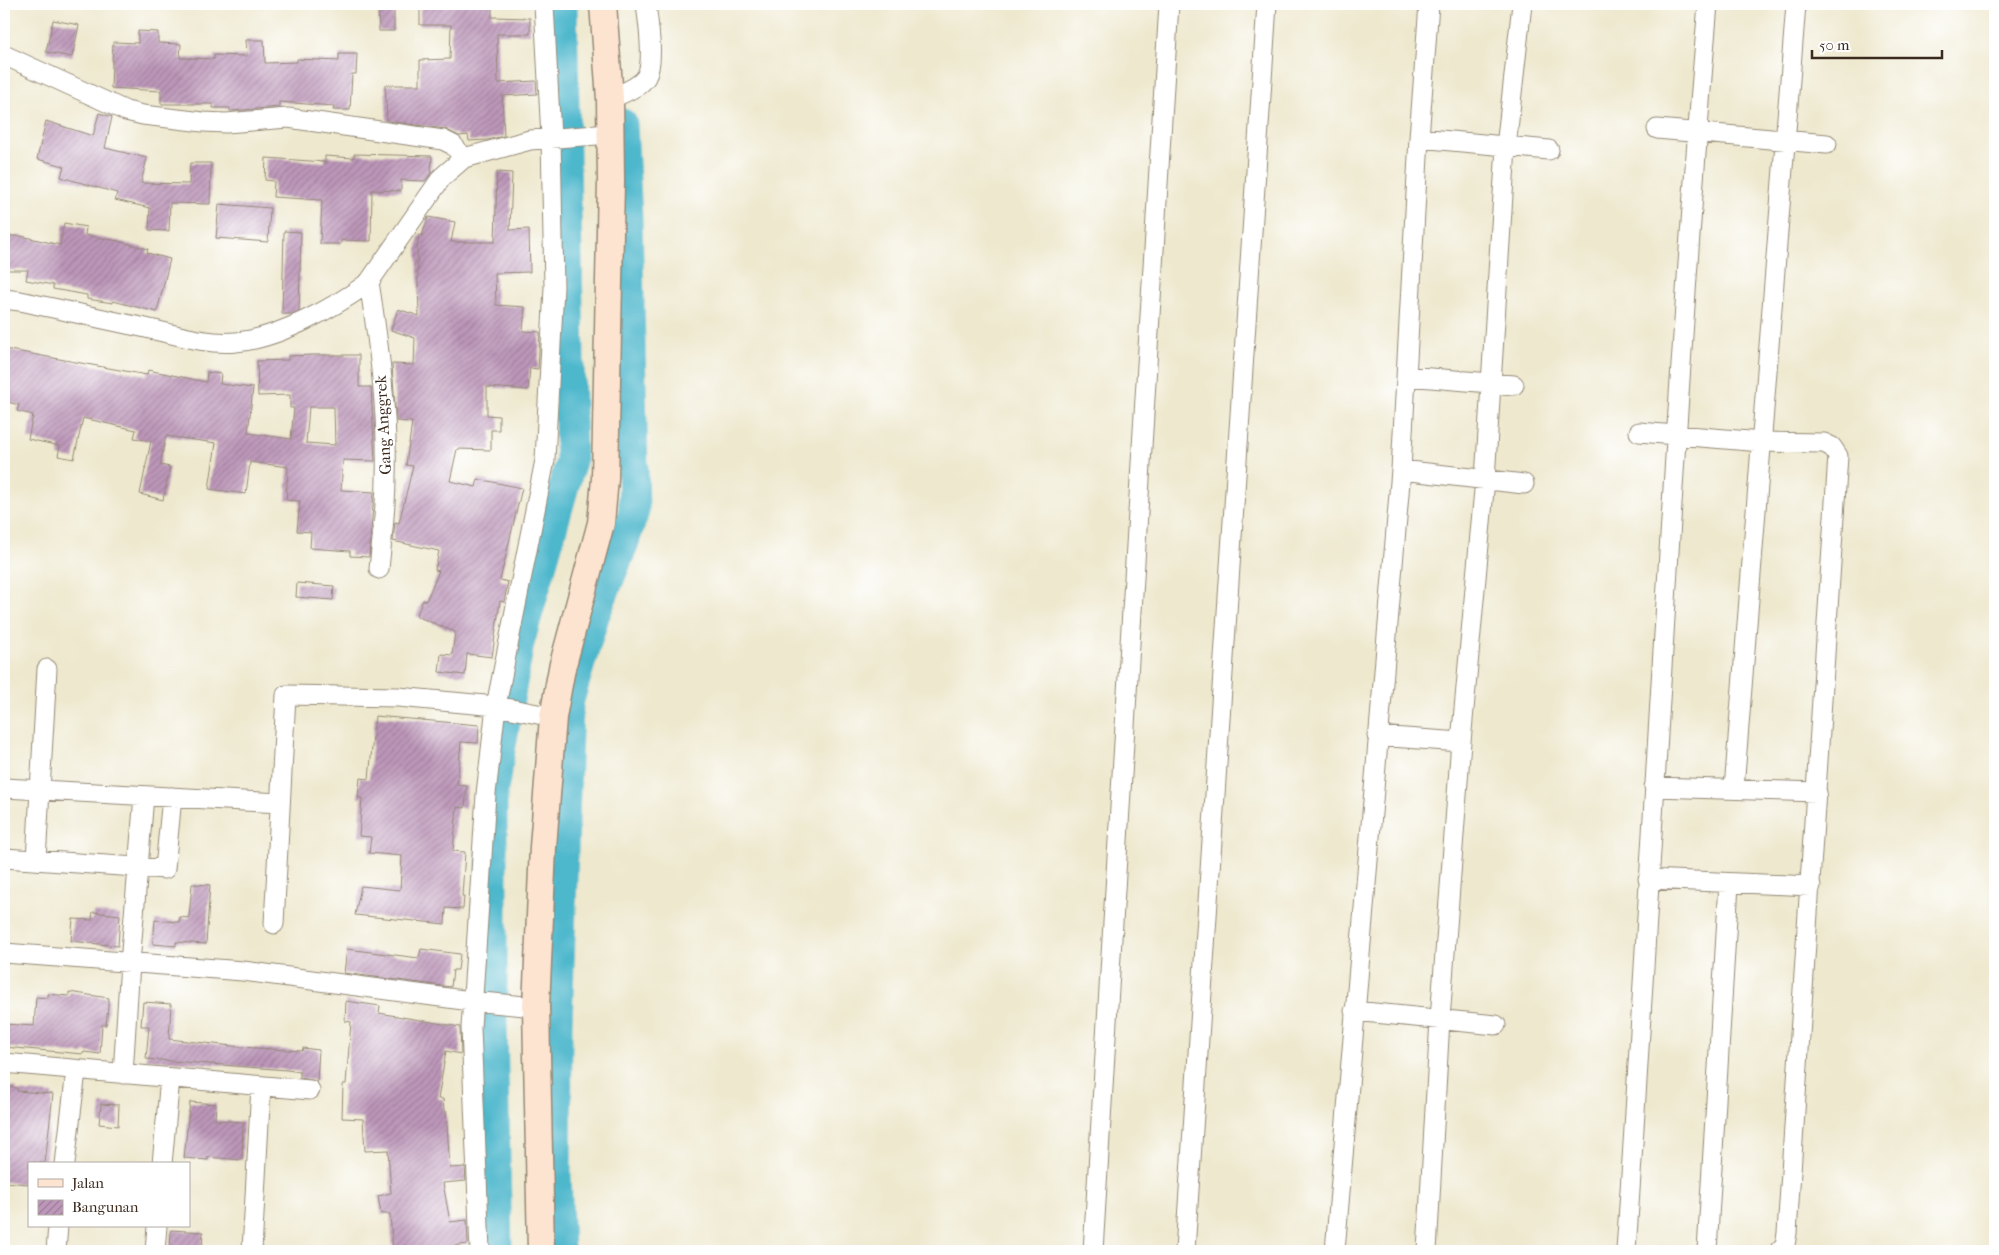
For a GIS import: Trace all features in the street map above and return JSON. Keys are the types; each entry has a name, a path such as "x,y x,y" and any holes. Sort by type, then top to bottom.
{"street":[{"path":"480,1251 472,1114 486,794 545,460 554,287 557,138 544,4"},
{"path":"540,1251 526,1006 543,847 543,715 562,668 601,523 604,500 612,181 601,135 618,95 603,4"},
{"path":"618,95 645,79 648,72 650,56 646,4"},
{"path":"1093,1251 1169,4"},
{"path":"1185,1251 1267,4"},
{"path":"1335,1251 1377,736 1401,470 1419,138 1430,4"},
{"path":"1427,1251 1440,1019 1461,742 1485,479 1506,147 1522,4"},
{"path":"1626,1251 1654,787 1697,134 1708,4"},
{"path":"1734,789 1796,4"},
{"path":"4,55 126,111 143,116 226,123 288,118 443,140 452,145 464,158"},
{"path":"1657,129 1827,144"},
{"path":"4,300 20,301 191,338 234,343 256,339 282,331 354,294 369,282 442,177 464,158 511,144 601,135"},
{"path":"1419,138 1549,150"},
{"name":"Gang Anggrek","path":"369,282 376,329 385,428 386,496 379,569"},
{"path":"1407,376 1514,385"},
{"path":"1639,432 1762,442 1824,443 1832,447 1838,456 1811,886 1786,1233 1785,1244 1779,1251"},
{"path":"1401,470 1524,484"},
{"path":"36,860 46,668"},
{"path":"274,924 286,694 398,697 500,707 543,715"},
{"path":"1377,736 1461,742"},
{"path":"1654,787 1817,792"},
{"path":"4,788 280,804"},
{"path":"123,1074 144,796"},
{"path":"4,858 165,869 172,797"},
{"path":"1648,879 1728,884 1811,886"},
{"path":"1707,1251 1728,884"},
{"path":"4,953 243,971 476,1002 526,1006"},
{"path":"1354,1011 1496,1025"},
{"path":"4,1064 310,1090"},
{"path":"65,1162 76,1070"},
{"path":"162,1162 170,1078"},
{"path":"252,1251 261,1086"},
{"path":"56,1251 58,1228"},
{"path":"155,1251 157,1228"}],"building":[{"path":"378,4 394,4 394,31 379,31"},
{"path":"420,4 492,4 492,17 530,18 530,34 497,34 498,83 536,81 537,94 502,96 504,136 487,140 469,141 468,135 459,136 445,129 387,121 385,85 420,85 420,60 450,59 451,25 420,25"},
{"path":"53,20 79,25 72,57 46,52"},
{"path":"138,31 158,32 158,43 181,44 180,58 214,59 214,55 247,56 246,40 264,40 265,63 297,62 297,59 339,61 339,54 357,54 356,74 352,74 350,110 333,110 334,106 279,102 279,107 230,111 230,108 213,108 213,104 161,104 161,91 111,88 113,42 138,43"},
{"path":"99,113 112,117 105,148 147,158 141,183 189,184 190,163 211,163 210,204 170,203 169,231 149,230 150,208 115,200 117,193 61,177 64,166 37,159 46,121 93,136"},
{"path":"354,154 432,156 431,173 425,181 401,180 401,191 372,190 371,241 341,240 341,244 320,244 322,200 273,197 274,181 265,180 266,158 325,162 325,156 354,158"},
{"path":"497,172 512,173 510,230 529,229 530,272 495,273 496,305 525,307 523,331 540,332 538,369 530,368 528,390 487,387 487,415 499,416 499,430 491,430 491,450 457,449 450,481 476,487 478,479 522,488 500,580 508,582 504,602 500,601 492,657 467,654 465,675 439,672 441,654 452,655 455,632 416,616 423,600 426,601 439,571 435,570 439,551 393,541 395,522 399,523 413,466 406,465 412,422 396,421 392,364 414,365 415,338 391,330 398,309 419,316 417,247 419,235 422,236 428,217 455,222 451,242 495,242"},
{"path":"219,204 270,208 268,242 216,238"},
{"path":"64,223 86,227 85,235 148,249 147,253 170,259 157,312 113,301 113,303 87,299 87,295 53,289 53,285 26,280 28,270 4,270 4,236 21,236 60,245"},
{"path":"284,231 301,232 299,311 292,314 282,314"},
{"path":"4,349 147,375 148,370 206,382 207,372 221,374 220,384 253,388 248,433 291,439 294,408 290,408 290,395 258,396 257,361 288,360 288,356 359,355 359,387 371,387 375,461 343,460 341,490 374,492 369,557 350,556 350,551 310,548 311,532 297,531 300,501 286,500 288,467 250,462 246,494 209,489 216,443 166,436 160,465 170,467 163,500 140,494 151,441 134,438 136,430 83,418 74,459 58,456 60,446 28,439 33,415 17,411 19,405 4,401","holes":["309,407 334,407 335,445 306,443"]},
{"path":"297,583 334,586 333,600 296,597"},
{"path":"375,716 479,725 478,743 461,742 457,785 467,786 465,808 457,807 453,851 465,852 463,909 446,908 445,924 355,915 361,886 400,890 402,856 369,853 371,837 359,836 362,798 358,798 360,778 369,779"},
{"path":"192,884 210,885 206,944 176,942 176,946 153,944 155,920 179,922 180,917 189,918"},
{"path":"93,912 120,915 118,946 71,941 73,919 92,920"},
{"path":"347,949 419,958 421,949 460,954 458,970 453,970 451,987 344,973"},
{"path":"69,992 109,998 106,1025 102,1025 100,1054 4,1047 4,1024 34,1026 36,997 48,998 48,994 69,996"},
{"path":"346,1001 380,1006 379,1013 460,1027 461,1054 446,1051 438,1099 443,1099 444,1111 446,1111 450,1168 465,1167 466,1181 443,1183 450,1222 467,1220 468,1244 453,1246 453,1251 393,1251 390,1214 381,1214 378,1196 391,1193 388,1150 365,1151 363,1119 342,1118 343,1084 346,1084 351,1022 345,1021"},
{"path":"143,1002 171,1004 169,1039 241,1047 302,1051 303,1048 319,1050 317,1081 300,1078 300,1072 287,1070 146,1059 149,1026 141,1026"},
{"path":"4,1086 17,1088 17,1091 53,1094 45,1162 28,1162 28,1184 4,1182"},
{"path":"190,1102 216,1104 215,1120 243,1122 242,1160 208,1157 208,1160 184,1158"},
{"path":"101,1104 119,1105 118,1126 99,1124"},
{"path":"171,1230 203,1232 202,1249 196,1248 196,1251 170,1251"}],"waterway":[{"path":"497,1251 492,1025 492,795 519,643 571,461 562,4"},
{"path":"559,1251 556,1175 557,1024 568,703 594,616 622,547 634,511 627,218 622,124"}]}
